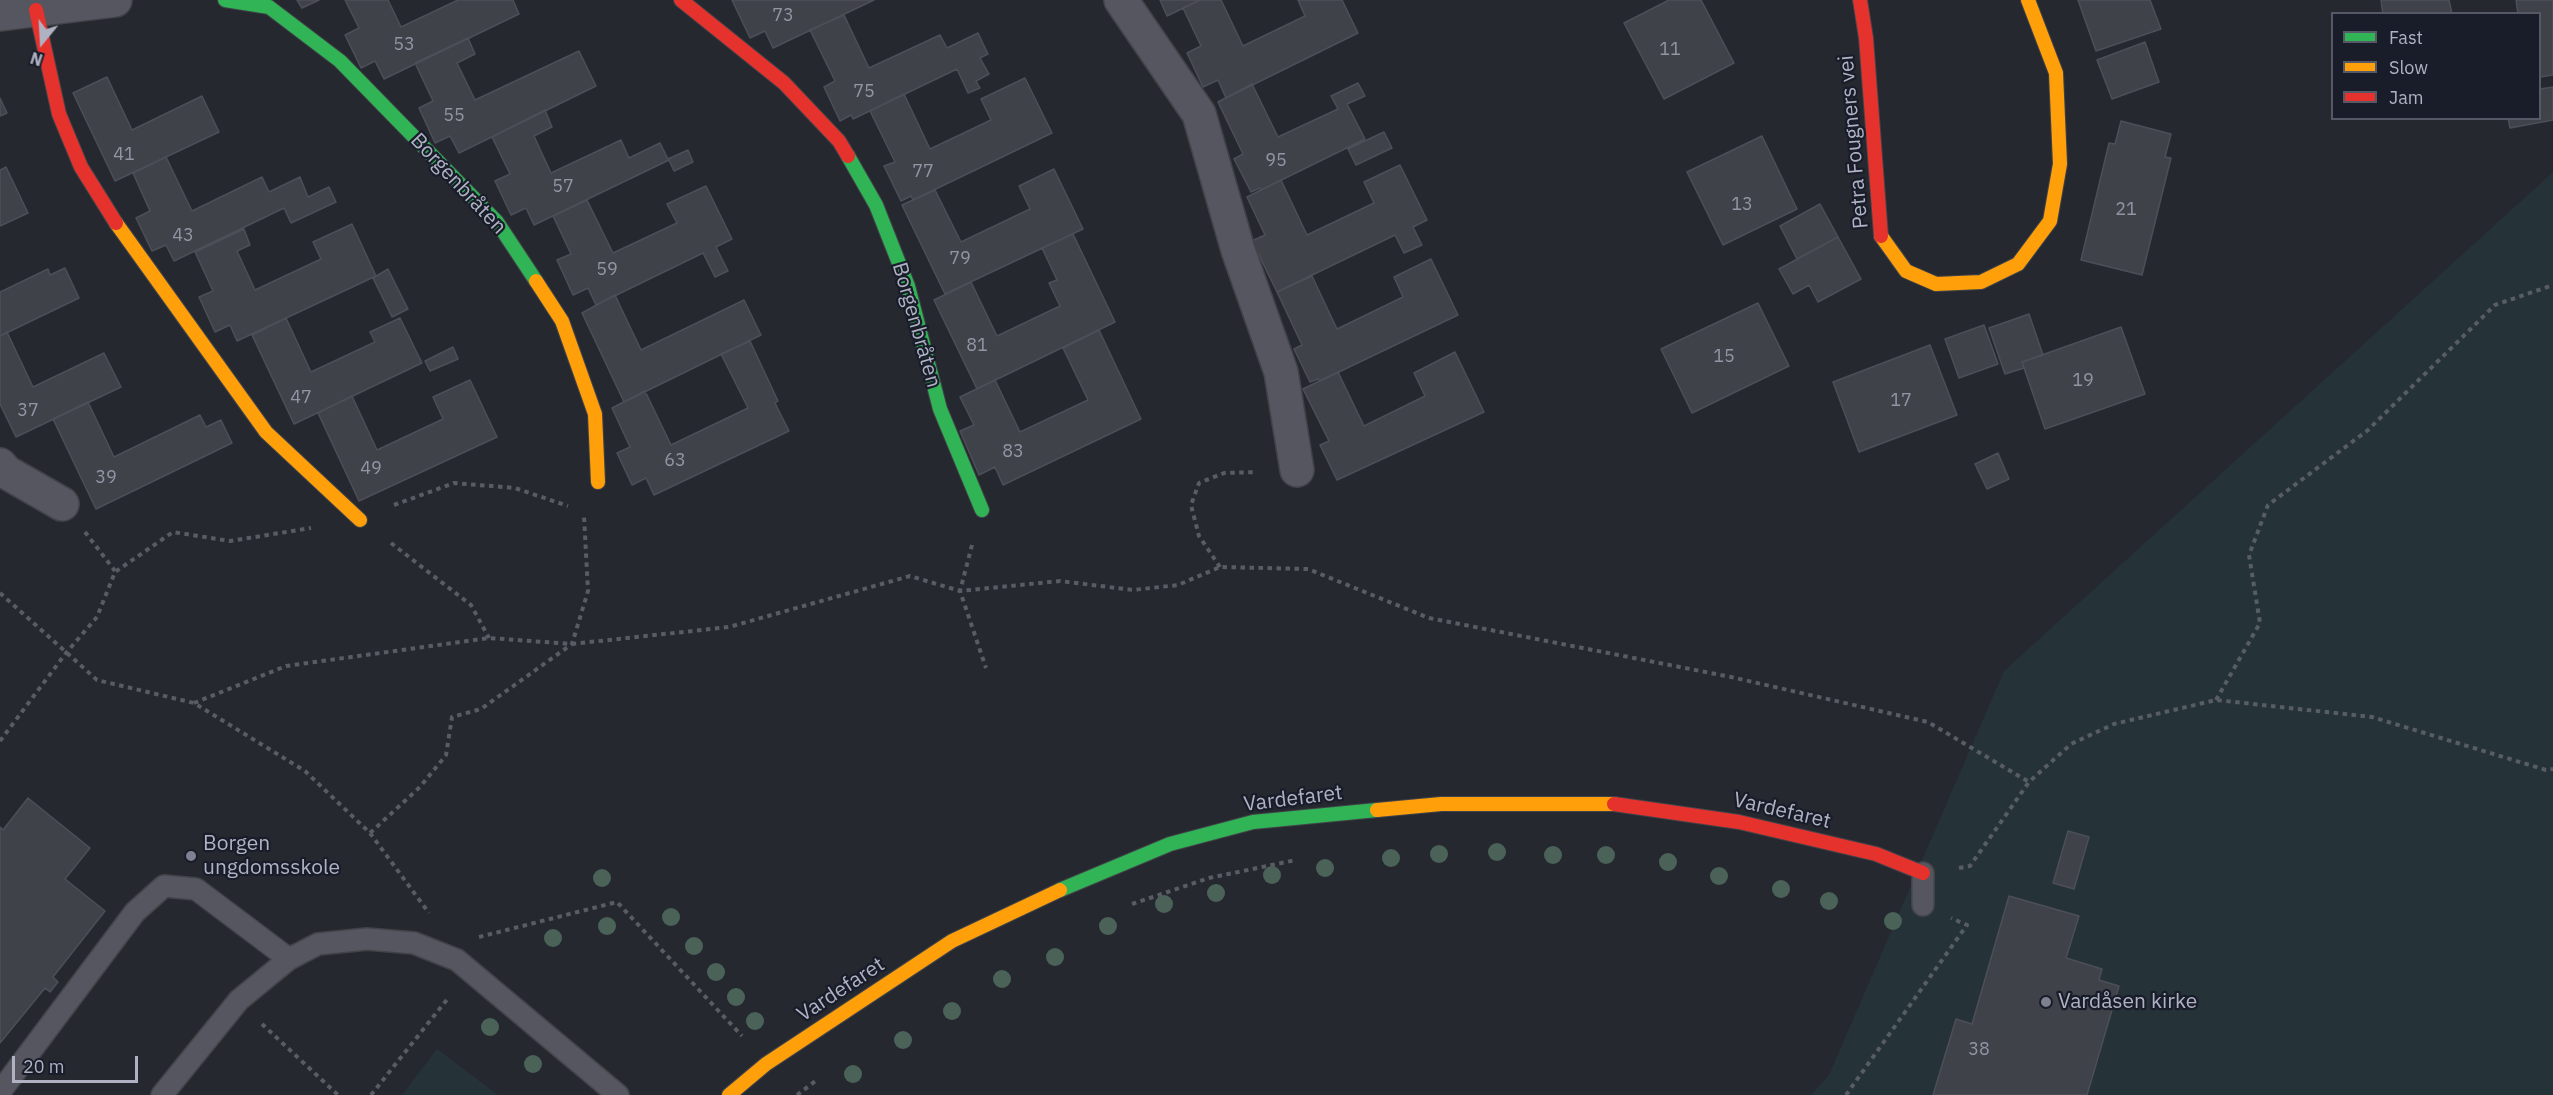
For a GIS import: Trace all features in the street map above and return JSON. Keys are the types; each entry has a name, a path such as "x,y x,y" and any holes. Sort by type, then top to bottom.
{"street":[{"path":"0,14 81,1 115,0"},
{"name":"Borgenbråten","path":"225,0 269,7 340,61 497,222 562,321 595,414 598,482"},
{"name":"Borgenbråten","path":"681,0 784,84 839,141 876,205 908,286 940,410 982,510"},
{"path":"1121,0 1199,114 1239,250 1281,372 1297,470"},
{"name":"Petra Fougners vei","path":"1860,0 1866,38 1881,235 1906,271 1936,284 1981,282 2018,264 2050,221 2060,164 2056,73 2028,0"},
{"path":"36,10 59,114 81,167 100,201 266,432 360,520"},
{"path":"0,465 6,472 62,504"},
{"name":"Vardefaret","path":"729,1095 766,1064 952,941 1086,878 1160,848 1252,822 1441,804 1617,804 1739,822 1876,854 1923,873"}],"lane":[{"path":"1923,873 1923,905"},
{"path":"0,1092 135,912 164,885 196,889 289,959"},
{"path":"162,1095 239,1000 289,959 318,945 367,939 414,943 463,965 618,1095"}],"path":[{"path":"2216,700 2260,623 2249,555 2268,505 2368,430 2494,305 2553,285"},
{"path":"1220,567 1199,536 1191,505 1198,483 1224,473 1297,470"},
{"path":"370,833 420,787 446,755 452,717 481,709 572,644 588,591 583,517 598,482"},
{"path":"0,741 66,653 97,617 116,572 172,531 230,541 360,520 410,497 454,483 515,488 585,511"},
{"path":"62,504 116,572"},
{"path":"982,510 960,591 986,668"},
{"path":"360,520 471,605 489,638"},
{"path":"194,703 286,666 489,638 572,644 729,627 910,576 960,591 1060,581 1133,590 1178,585 1220,567 1308,569 1429,618 1731,677 1928,722 2029,783"},
{"path":"0,593 97,680 194,703 305,771 370,833 444,932 463,965 371,1095"},
{"path":"1923,873 1970,866 2029,783 2071,744 2114,724 2216,700 2372,717 2546,770 2553,769"},
{"path":"1130,905 1209,878 1297,859"},
{"path":"470,936 479,937 617,902 766,1064"},
{"path":"1846,1095 1967,925 1923,905"},
{"path":"239,1000 338,1095"},
{"path":"797,1095 826,1074"}],"shaded area":[{"path":"2553,172 2553,1095 1811,1095 1829,1075 2004,671"},
{"path":"437,1049 498,1095 402,1095"}],"building":[{"path":"297,0 319,0 302,8"},
{"path":"345,0 388,0 401,27 458,0 513,0 519,14 384,79 375,61 361,68 345,35 359,28"},
{"path":"732,0 874,0 773,48 765,31 750,38"},
{"path":"1160,0 1200,0 1167,16"},
{"path":"1200,0 1221,0 1243,46 1305,16 1298,0 1342,0 1358,33 1226,98 1218,80 1203,87 1187,53 1201,46 1183,8"},
{"path":"1669,0 1701,0 1734,63 1664,99 1624,23"},
{"path":"2078,0 2150,0 2161,29 2096,51"},
{"path":"2381,0 2449,0 2452,12 2383,12"},
{"path":"2516,0 2553,0 2553,75 2541,77 2541,12 2518,12"},
{"path":"844,15 869,68 940,35 947,48 978,33 988,54 980,58 989,74 976,81 980,88 968,93 957,69 853,119 851,115 840,121 824,87 835,81 810,30"},
{"path":"468,38 475,54 457,63 475,100 579,51 596,86 459,153 450,136 435,143 419,108 433,101 415,63"},
{"path":"2145,42 2159,82 2112,99 2097,60"},
{"path":"107,77 132,130 202,96 219,132 115,181 73,93"},
{"path":"1025,78 1052,133 913,200 911,196 901,201 884,166 895,162 870,111 904,94 930,149 991,120 981,99"},
{"path":"1358,83 1365,96 1347,104 1365,139 1261,190 1260,188 1251,192 1234,159 1243,154 1218,102 1252,84 1278,137 1338,109 1331,96"},
{"path":"2553,87 2553,120 2510,128 2508,120 2541,120 2541,89"},
{"path":"0,98 7,113 0,116"},
{"path":"545,110 552,127 534,136 551,173 621,140 629,158 660,143 668,159 688,150 693,162 674,171 669,160 534,225 526,208 511,215 495,181 510,174 492,137"},
{"path":"2121,121 2171,134 2165,157 2171,158 2142,275 2081,260 2109,143 2115,144"},
{"path":"1384,132 1392,148 1356,165 1348,149"},
{"path":"1762,136 1797,209 1723,245 1687,172"},
{"path":"166,157 192,211 262,177 269,192 300,177 308,197 329,187 336,202 291,223 284,208 174,261 166,245 152,251 136,218 150,211 133,173"},
{"path":"1400,165 1427,220 1413,227 1422,245 1404,253 1395,235 1277,292 1252,241 1265,235 1247,197 1281,180 1307,235 1374,203 1364,182"},
{"path":"6,167 28,213 0,226 0,170"},
{"path":"1054,169 1083,229 945,294 902,205 935,190 961,242 1030,209 1019,186"},
{"path":"706,186 732,239 716,247 728,271 715,277 703,253 596,305 588,288 573,295 557,260 571,254 553,216 587,200 613,253 677,223 667,204"},
{"path":"1820,204 1838,237 1797,259 1780,226"},
{"path":"352,224 376,276 237,341 230,325 215,332 199,297 213,291 195,252 244,229 250,245 237,251 255,290 321,259 313,242"},
{"path":"1073,234 1115,322 977,389 934,300 971,282 997,336 1060,306 1049,283 1057,280 1042,248"},
{"path":"1838,237 1861,279 1818,302 1809,285 1793,294 1779,269"},
{"path":"1431,259 1458,315 1320,381 1318,379 1310,382 1294,349 1302,345 1277,292 1312,276 1337,329 1403,297 1394,277"},
{"path":"65,268 79,298 0,336 0,292 48,269 50,275"},
{"path":"388,269 408,309 392,317 373,278"},
{"path":"615,295 641,350 744,300 761,335 624,402 582,313"},
{"path":"1758,303 1789,366 1692,413 1661,349"},
{"path":"2029,314 2043,355 2022,362 2024,368 2005,374 1989,328"},
{"path":"286,318 311,372 375,342 370,332 400,318 422,363 294,424 252,335"},
{"path":"1984,325 1998,364 1959,378 1945,339"},
{"path":"2121,327 2145,394 2045,429 2022,362"},
{"path":"1099,330 1141,419 1003,485 995,467 979,475 960,431 974,425 960,397 995,380 1020,432 1088,400 1063,348"},
{"path":"7,332 33,387 104,353 121,387 16,437 0,404 0,336"},
{"path":"750,341 778,401 775,403 789,431 654,495 646,478 632,485 617,453 630,447 612,408 645,391 671,445 748,408 721,354"},
{"path":"1930,345 1957,415 1859,452 1833,382"},
{"path":"453,347 458,359 430,371 425,361"},
{"path":"1455,352 1484,412 1337,480 1320,445 1329,441 1303,389 1338,372 1364,426 1425,396 1414,373"},
{"path":"470,380 497,437 359,501 318,413 352,396 377,450 443,419 433,397"},
{"path":"88,402 114,457 200,415 206,427 221,420 232,443 96,509 53,419"},
{"path":"1998,453 2009,479 1987,489 1975,464"},
{"path":"28,798 90,848 65,879 105,911 53,977 58,982 50,992 45,988 0,1043 0,827 3,830"},
{"path":"2068,831 2089,837 2074,889 2053,883"},
{"name":"Vardåsen kirke","path":"2009,896 2079,916 2066,958 2102,969 2099,980 2119,986 2087,1095 1933,1095 1956,1019 1972,1024"}],"traffic: fast":[{"path":"225,0 269,7 340,61 497,222 536,281"},
{"path":"848,156 876,205 908,286 940,409 982,510"},
{"path":"1060,890 1170,844 1253,822 1377,810"}],"traffic: slow":[{"path":"1881,236 1906,271 1936,284 1981,282 2018,264 2050,221 2060,164 2056,73 2028,0"},
{"path":"116,223 266,432 360,520"},
{"path":"536,281 562,321 595,414 598,482"},
{"path":"1377,810 1441,804 1614,804"},
{"path":"729,1095 766,1064 952,941 1060,890"}],"traffic: jam":[{"path":"681,0 784,83 839,141 848,156"},
{"path":"1860,0 1866,38 1881,236"},
{"path":"36,10 59,114 81,167 116,223"},
{"path":"1614,804 1739,822 1876,854 1923,873"}],"place":[{"name":"Borgen ungdomsskole","path":"191,856"},
{"name":"Vardåsen kirke","path":"2046,1002"}]}
